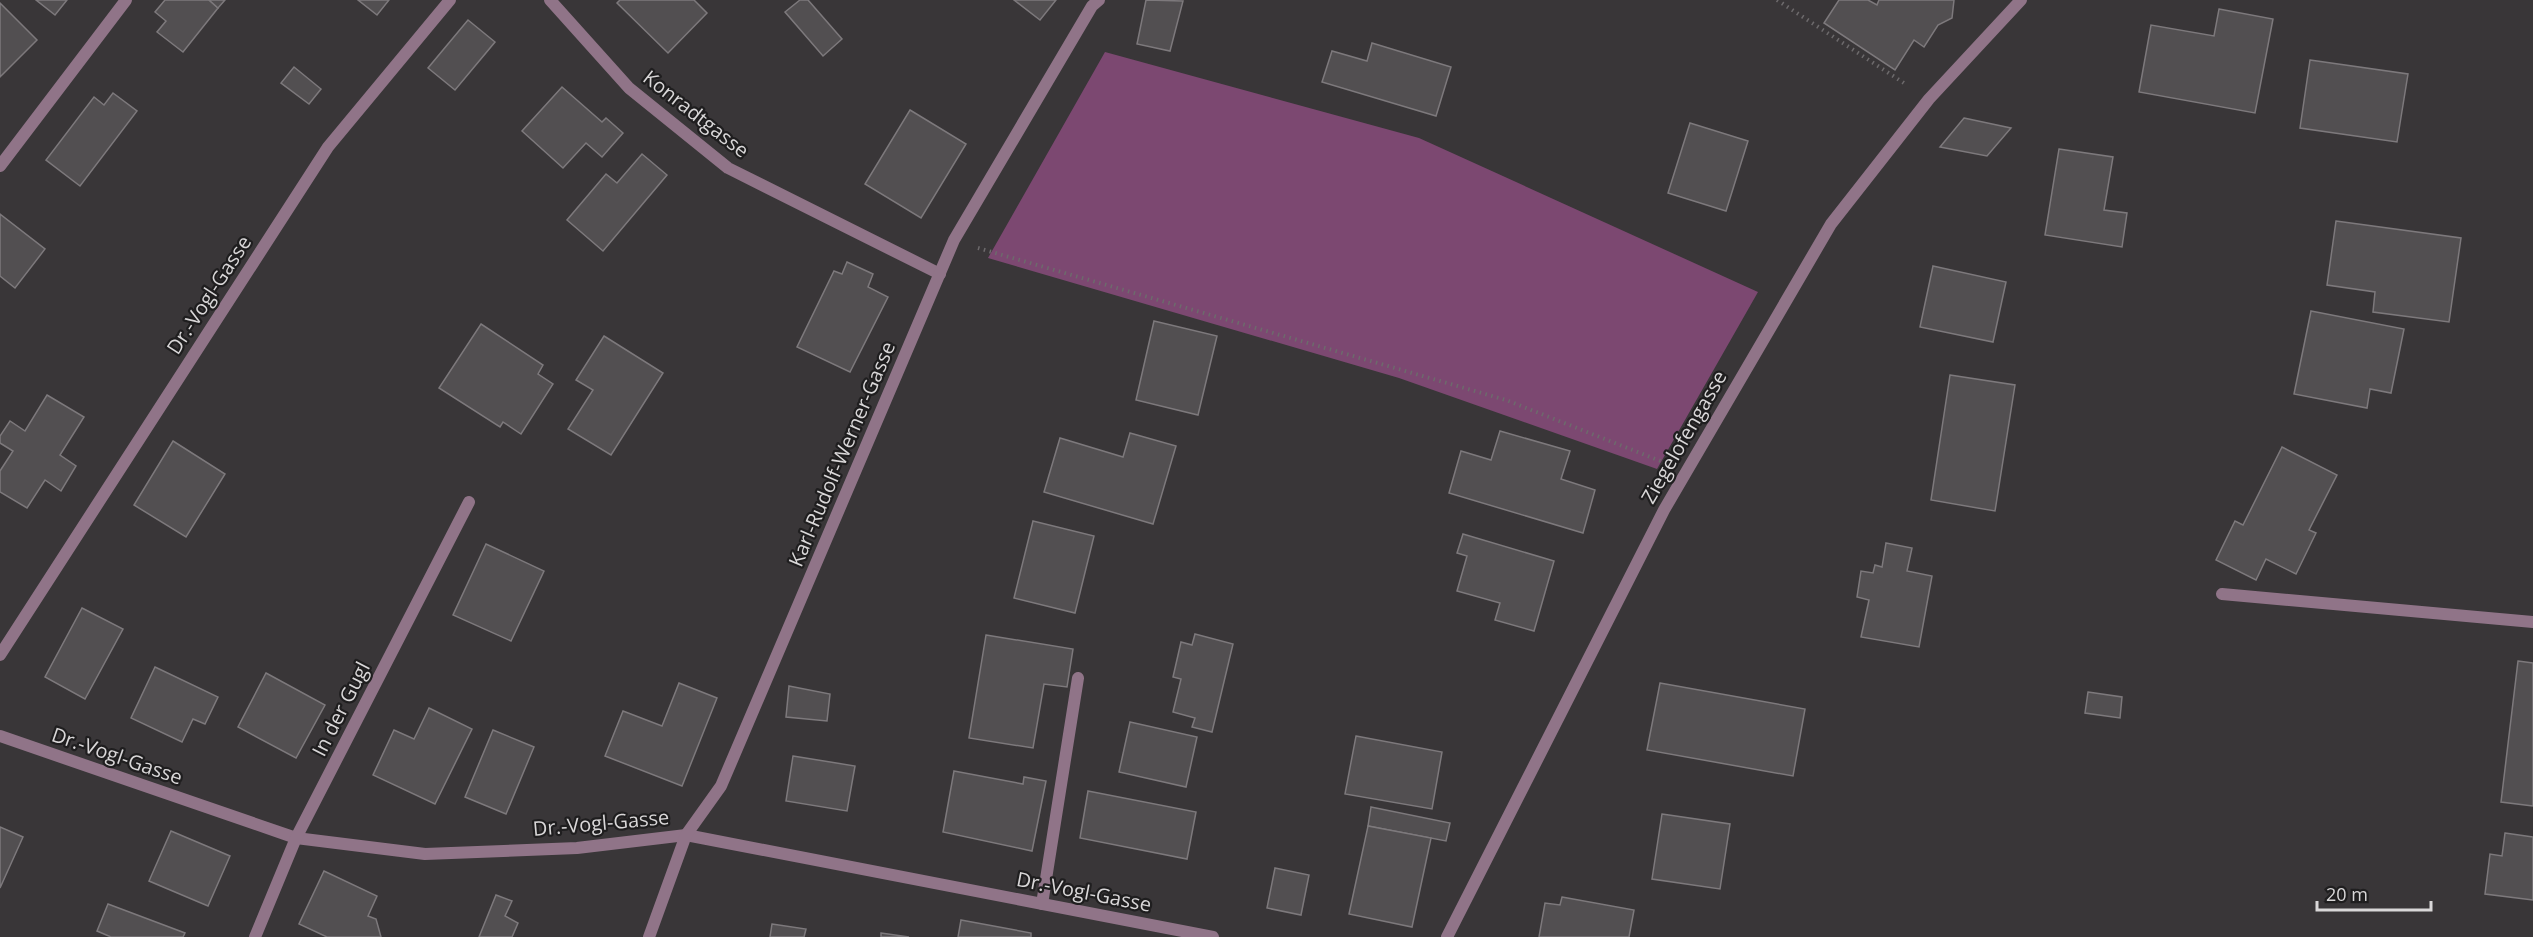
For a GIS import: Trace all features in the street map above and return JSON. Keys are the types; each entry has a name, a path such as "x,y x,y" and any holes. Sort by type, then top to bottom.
{"street":[{"path":"0,166 126,0"},
{"name":"Dr.-Vogl-Gasse","path":"0,655 328,147 450,0"},
{"name":"Konradtgasse","path":"550,0 629,88 728,168 940,274"},
{"name":"Karl-Rudolf-Werner-Gasse","path":"649,937 687,835 721,786 954,240 1086,16 1099,0"},
{"name":"Ziegelofengasse","path":"1447,937 1687,470 1831,224 1929,99 2021,0"},
{"name":"In der Gugl","path":"255,937 296,838 469,502"},
{"path":"2222,594 2533,622"},
{"path":"1042,904 1078,678"},
{"name":"Dr.-Vogl-Gasse","path":"0,736 296,838 425,854 577,848 687,835 1213,937"}],"path":[{"path":"1777,0 1929,99"},
{"path":"954,240 1506,400 1687,470"}],"shaded area":[{"path":"1105,52 1419,138 1758,292 1657,469 1399,378 988,258"}],"building":[{"path":"36,0 67,0 55,15"},
{"path":"165,0 209,0 218,8 183,52 157,32 166,21 155,12"},
{"path":"209,0 225,0 218,8"},
{"path":"358,0 389,0 377,15"},
{"path":"620,0 694,0 707,13 668,53 617,3"},
{"path":"800,0 808,0 842,39 823,56 785,12"},
{"path":"1014,0 1056,0 1040,20"},
{"path":"1146,0 1183,1 1170,51 1137,44"},
{"path":"1839,0 1868,0 1877,5 1879,0 1954,0 1952,18 1938,25 1924,47 1914,40 1895,70 1824,23"},
{"path":"0,3 37,40 0,77"},
{"path":"2219,9 2273,19 2255,113 2139,92 2151,25 2214,36"},
{"path":"468,20 495,42 455,90 428,68"},
{"path":"1372,43 1451,67 1436,116 1322,82 1332,51 1367,61"},
{"path":"2310,60 2408,74 2397,142 2300,128"},
{"path":"294,67 321,89 309,104 281,83"},
{"path":"562,87 602,122 606,118 623,133 602,157 586,143 563,168 522,131"},
{"path":"113,93 137,111 80,186 46,160 94,97 104,105"},
{"path":"910,110 966,144 921,218 865,184"},
{"path":"1964,118 2011,128 1987,156 1940,147"},
{"path":"1690,123 1748,141 1726,211 1668,193"},
{"path":"2059,149 2113,157 2104,210 2127,213 2122,247 2045,235"},
{"path":"642,154 667,175 603,251 567,220 606,174 617,183"},
{"path":"0,214 45,249 15,288 0,276"},
{"path":"2336,221 2461,238 2449,322 2373,312 2375,292 2327,285"},
{"path":"847,262 873,274 868,287 888,297 850,372 797,347 834,271 842,274"},
{"path":"1933,266 2006,282 1993,342 1920,327"},
{"path":"2311,311 2404,329 2391,393 2370,389 2367,408 2294,394"},
{"path":"1154,321 1217,336 1198,415 1136,400"},
{"path":"481,324 543,365 538,374 553,384 521,434 503,422 500,427 439,388"},
{"path":"604,336 663,373 611,455 568,429 593,390 576,380"},
{"path":"1950,375 2015,385 1995,511 1931,500"},
{"path":"47,395 84,417 60,455 76,466 61,491 45,480 27,508 0,492 0,471 13,451 0,443 0,436 10,421 25,431"},
{"path":"1500,431 1570,451 1561,479 1595,490 1583,533 1449,493 1461,451 1491,460"},
{"path":"1130,433 1176,446 1153,524 1044,492 1060,438 1123,457"},
{"path":"173,441 225,474 186,537 134,505"},
{"path":"2282,447 2337,475 2309,530 2316,533 2296,574 2266,559 2256,580 2216,560 2235,521 2243,525"},
{"path":"1033,521 1094,536 1075,613 1014,598"},
{"path":"1463,534 1554,561 1534,631 1495,620 1500,603 1457,591 1467,556 1457,553"},
{"path":"1886,543 1912,548 1907,571 1932,576 1919,647 1861,637 1869,600 1857,597 1861,571 1873,573 1875,565 1882,567"},
{"path":"486,544 544,571 511,641 453,615"},
{"path":"82,608 123,629 85,699 45,677"},
{"path":"1195,634 1233,644 1212,732 1192,727 1195,718 1173,712 1181,679 1173,677 1181,642 1192,645"},
{"path":"986,635 1073,649 1067,687 1044,684 1033,748 969,738"},
{"path":"2518,661 2533,663 2533,806 2501,802"},
{"path":"155,667 218,697 205,724 193,719 182,742 131,718"},
{"path":"266,673 325,705 296,758 238,727"},
{"path":"679,683 717,698 682,786 605,756 623,711 662,726"},
{"path":"1660,683 1805,709 1793,776 1647,750"},
{"path":"789,686 830,694 827,721 786,717"},
{"path":"2088,692 2122,697 2120,718 2085,713"},
{"path":"429,708 472,729 435,804 373,775 394,730 414,739"},
{"path":"1130,722 1197,737 1186,787 1119,772"},
{"path":"493,730 534,747 506,814 465,797"},
{"path":"1356,736 1442,752 1432,809 1345,794"},
{"path":"793,756 855,766 847,811 786,801"},
{"path":"954,771 1023,784 1024,777 1046,781 1032,851 943,832"},
{"path":"1088,791 1196,812 1187,859 1080,838"},
{"path":"1371,807 1450,823 1446,841 1368,826"},
{"path":"1662,814 1730,824 1720,889 1652,879"},
{"path":"1368,826 1431,838 1412,927 1349,914"},
{"path":"0,827 23,837 0,888"},
{"path":"171,831 230,856 208,906 149,881"},
{"path":"2505,833 2533,837 2533,900 2485,894 2490,854 2502,856"},
{"path":"1275,868 1309,875 1301,915 1267,908"},
{"path":"324,871 377,896 368,916 376,919 381,937 327,937 299,924"},
{"path":"496,895 512,901 505,916 518,923 512,937 479,937"},
{"path":"1562,897 1634,910 1629,937 1539,937 1545,903 1560,905"},
{"path":"108,904 185,933 183,937 111,937 97,931"},
{"path":"961,920 1031,933 1031,937 958,937"},
{"path":"772,924 806,929 804,937 770,937"},
{"path":"881,933 909,937 881,937"}]}
